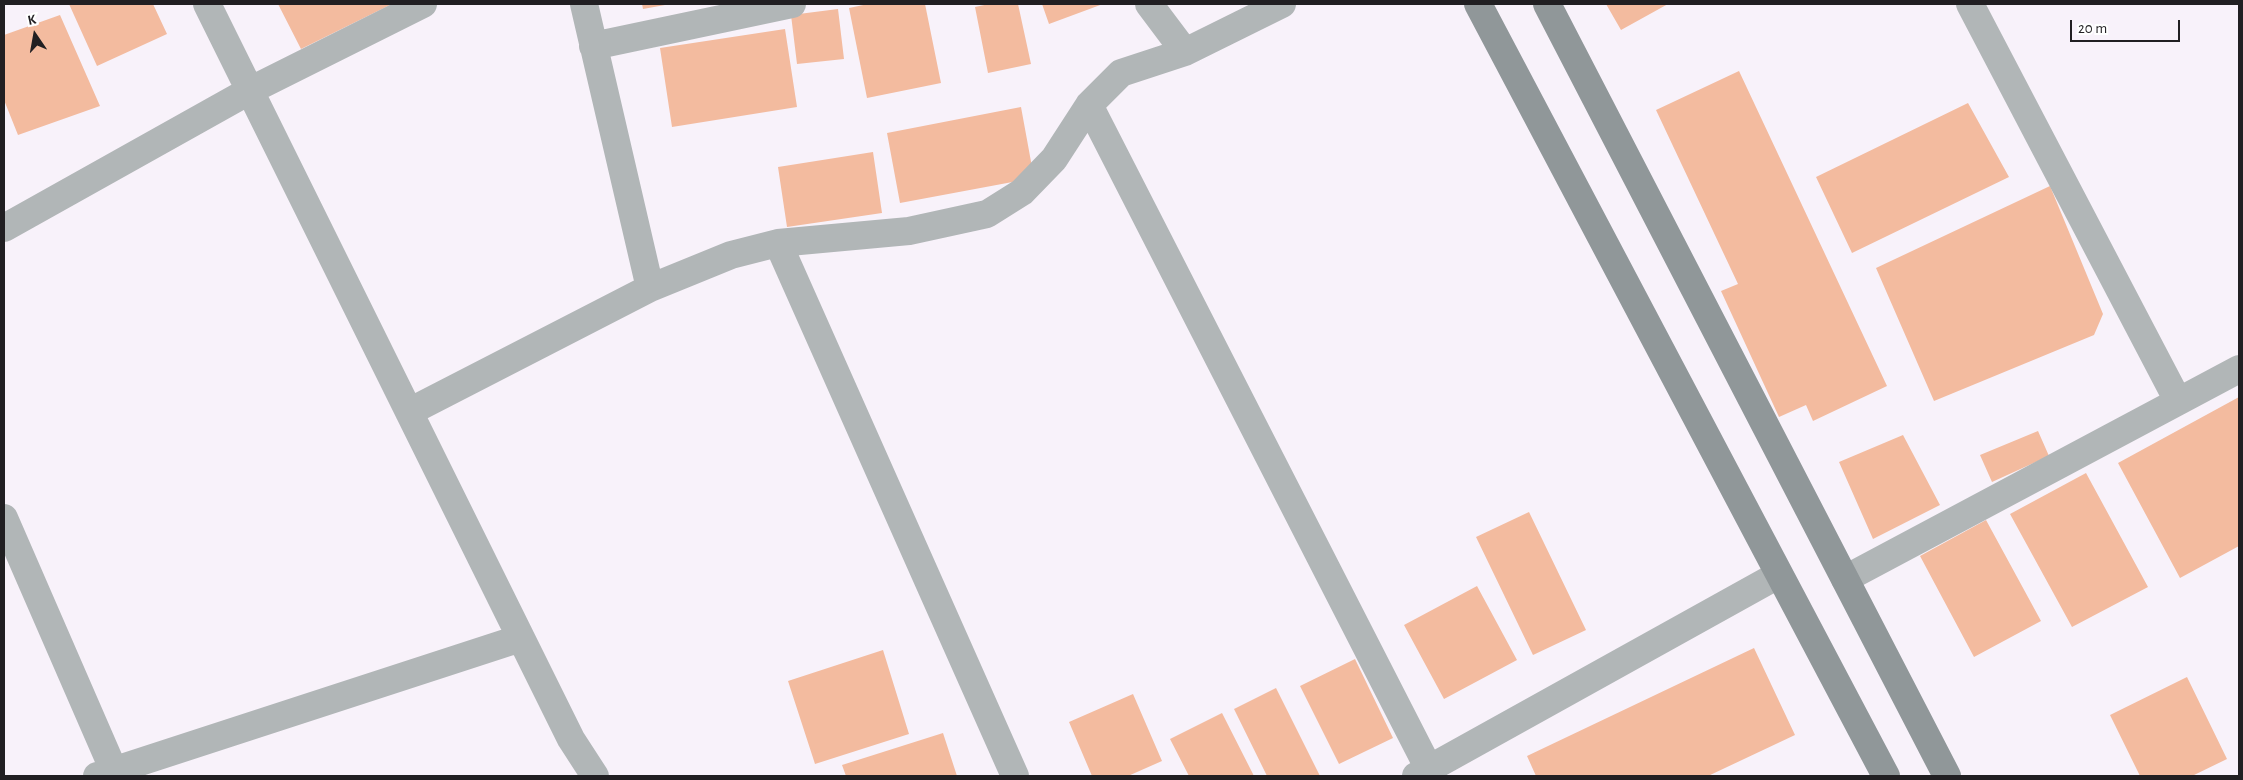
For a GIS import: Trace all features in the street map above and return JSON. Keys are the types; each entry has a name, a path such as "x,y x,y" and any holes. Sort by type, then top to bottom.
{"main road":[{"path":"1478,4 1778,575 1886,776"},
{"path":"1547,4 1947,776"}],"street":[{"path":"207,4 571,739 595,776"},
{"path":"4,228 249,91 423,4"},
{"path":"584,4 592,46 650,288"},
{"path":"592,46 792,4"},
{"path":"1148,4 1184,52"},
{"path":"409,412 650,288 731,255 778,243 909,231 987,214 1022,192 1054,159 1089,105 1121,73 1184,52 1282,4"},
{"path":"1970,4 2178,401"},
{"path":"1089,105 1422,773 1778,575"},
{"path":"778,243 1015,776"},
{"path":"1845,579 2239,369"},
{"path":"4,518 105,774 521,638"}],"building":[{"path":"69,4 153,4 167,34 97,66"},
{"path":"278,4 392,4 301,49"},
{"path":"642,4 665,4 665,5 643,9"},
{"path":"868,4 925,4 941,83 867,98 849,8"},
{"path":"989,4 1018,4 1031,64 988,73 975,7"},
{"path":"1042,4 1103,4 1049,24"},
{"path":"1606,4 1668,4 1621,30"},
{"path":"838,9 844,59 797,64 791,15"},
{"path":"60,15 100,106 18,135 4,100 4,35"},
{"path":"785,29 797,107 672,127 660,48"},
{"path":"1739,71 1887,386 1813,421 1806,405 1779,417 1721,291 1738,284 1656,110"},
{"path":"1968,103 2009,177 1852,253 1816,177"},
{"path":"1021,107 1034,178 900,203 887,133"},
{"path":"873,152 882,213 787,227 778,167"},
{"path":"2050,186 2103,314 2094,335 1934,401 1876,268"},
{"path":"2239,397 2239,546 2180,578 2118,463"},
{"path":"2038,431 2049,456 1992,482 1980,455"},
{"path":"1903,435 1940,505 1873,539 1839,462"},
{"path":"2086,473 2148,587 2072,627 2010,514"},
{"path":"1529,512 1586,630 1533,655 1476,537"},
{"path":"1986,520 2041,621 1974,657 1920,556"},
{"path":"1477,586 1517,660 1444,699 1404,625"},
{"path":"1754,648 1795,735 1708,776 1536,776 1527,756"},
{"path":"883,650 909,734 815,764 788,681"},
{"path":"1355,659 1393,738 1339,764 1300,686"},
{"path":"2187,677 2227,759 2192,776 2140,776 2110,715"},
{"path":"1276,688 1320,776 1267,776 1234,709"},
{"path":"1133,694 1162,761 1128,776 1092,776 1069,722"},
{"path":"1222,713 1254,776 1189,776 1170,739"},
{"path":"943,733 957,776 846,776 842,765"}]}
